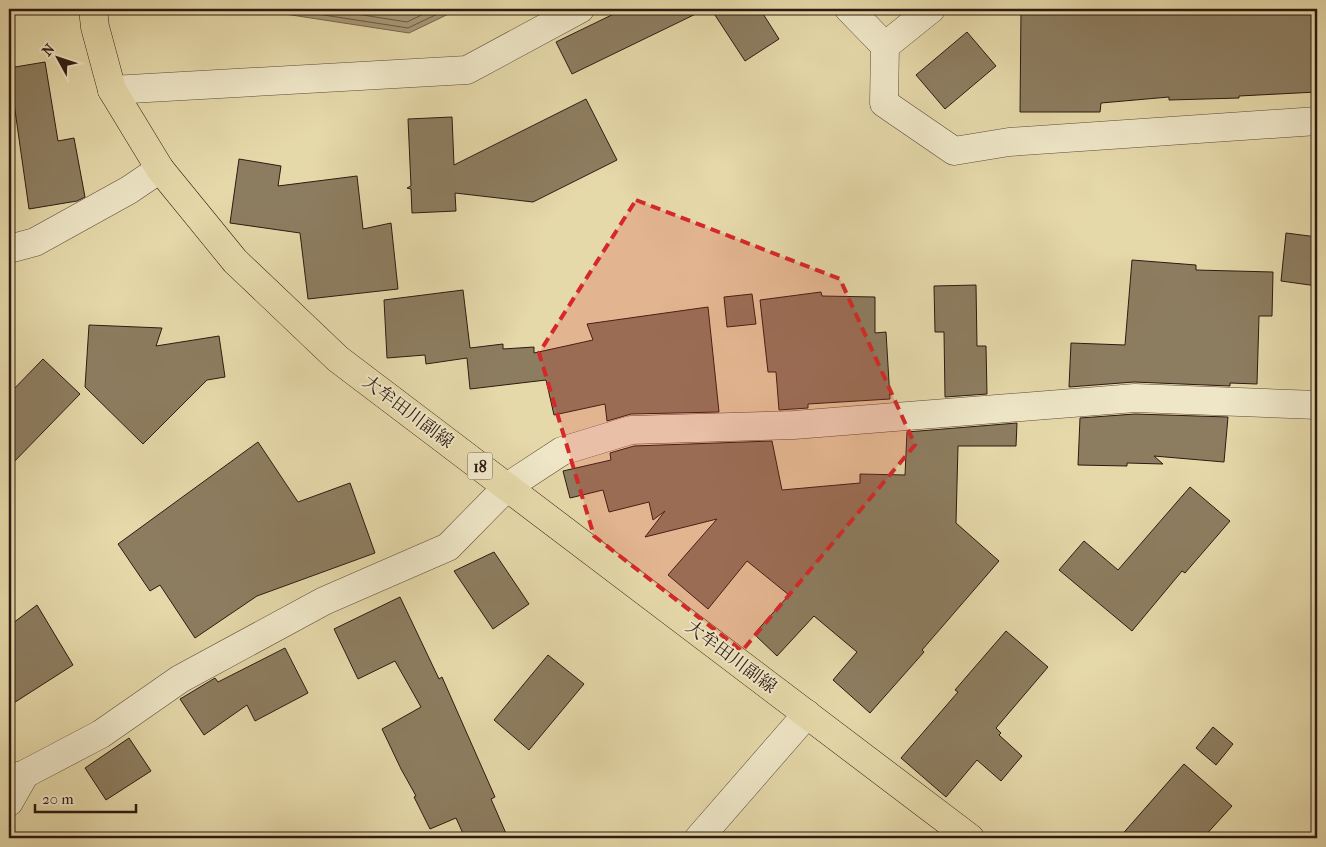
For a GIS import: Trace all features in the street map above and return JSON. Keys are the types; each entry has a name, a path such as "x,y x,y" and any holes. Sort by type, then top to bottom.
{"main road":[{"name":"大牟田川副線","path":"93,9 95,27 112,90 160,170 235,261 338,359 970,838"}],"street":[{"path":"112,90 467,70 580,9"},
{"path":"849,9 885,46 884,103 954,151 1009,142 1317,121"},
{"path":"885,46 931,9"},
{"path":"9,249 35,242 129,190 160,170"},
{"path":"9,802 17,776 101,734 180,679 324,601 448,547 508,487 562,451 631,430 794,425 1135,398 1317,405"},
{"path":"699,838 807,714"}],"highlighted area":[{"path":"636,200 840,279 915,445 742,651 594,536 539,353"}],"water":[{"path":"252,9 459,9 409,33"}],"building":[{"path":"624,9 706,9 572,74 556,42"},
{"path":"711,9 760,9 779,39 745,61"},
{"path":"1021,9 1317,9 1317,92 1239,96 1239,98 1169,100 1169,97 1101,103 1100,112 1020,112"},
{"path":"967,32 996,66 945,109 916,75"},
{"path":"45,62 58,141 74,138 85,197 77,201 29,209 9,68"},
{"path":"586,99 617,160 533,202 455,193 456,211 412,213 411,189 407,188 411,186 408,119 452,117 454,165"},
{"path":"239,159 281,166 278,186 357,176 363,229 391,223 398,289 308,299 300,233 230,223"},
{"path":"1286,233 1317,237 1317,286 1281,281"},
{"path":"1132,260 1196,265 1196,270 1273,272 1272,316 1259,316 1257,384 1230,383 1230,386 1134,382 1069,387 1071,343 1125,345"},
{"path":"976,285 977,346 986,346 987,394 945,397 944,332 935,332 934,286"},
{"path":"463,290 470,348 503,344 503,349 534,347 534,353 593,340 587,324 708,307 719,412 631,414 607,421 605,404 554,415 546,380 470,389 467,358 426,364 425,355 387,358 384,300"},
{"path":"821,292 822,296 875,297 875,333 886,332 890,399 808,404 808,408 779,410 776,372 768,372 760,300"},
{"path":"752,294 756,324 727,327 724,297"},
{"path":"89,325 162,328 156,346 219,336 225,377 207,380 143,444 85,387"},
{"path":"43,359 80,394 9,467 9,394"},
{"path":"1135,414 1228,417 1224,462 1154,456 1163,464 1127,463 1127,466 1078,465 1080,418"},
{"path":"1017,423 1016,446 958,446 956,523 999,561 922,650 924,652 870,713 833,680 857,652 814,616 777,656 754,634 789,595 747,561 708,609 668,575 717,519 645,537 665,511 653,520 649,502 609,512 603,490 570,498 563,471 611,460 610,453 634,446 772,441 782,490 860,483 860,474 905,475 907,432"},
{"path":"258,442 298,502 350,483 375,553 257,596 195,638 160,585 150,591 118,544"},
{"path":"1190,487 1230,521 1185,573 1182,571 1132,631 1059,570 1084,541 1118,570"},
{"path":"494,552 529,604 493,629 454,571"},
{"path":"400,597 439,679 442,677 495,797 491,799 508,838 465,838 456,818 430,829 414,797 416,796 382,729 421,707 395,661 358,679 334,629"},
{"path":"37,605 73,665 9,706 9,626"},
{"path":"1006,631 1048,667 996,728 1001,733 999,735 1022,756 1001,781 977,760 946,797 901,758 958,692 955,690"},
{"path":"285,648 308,693 255,721 247,705 204,735 180,699 215,678 218,682"},
{"path":"548,655 584,684 529,750 494,720"},
{"path":"1213,727 1233,744 1216,765 1196,748"},
{"path":"129,738 151,771 106,800 85,768"},
{"path":"1184,764 1232,806 1203,838 1119,838"}]}
